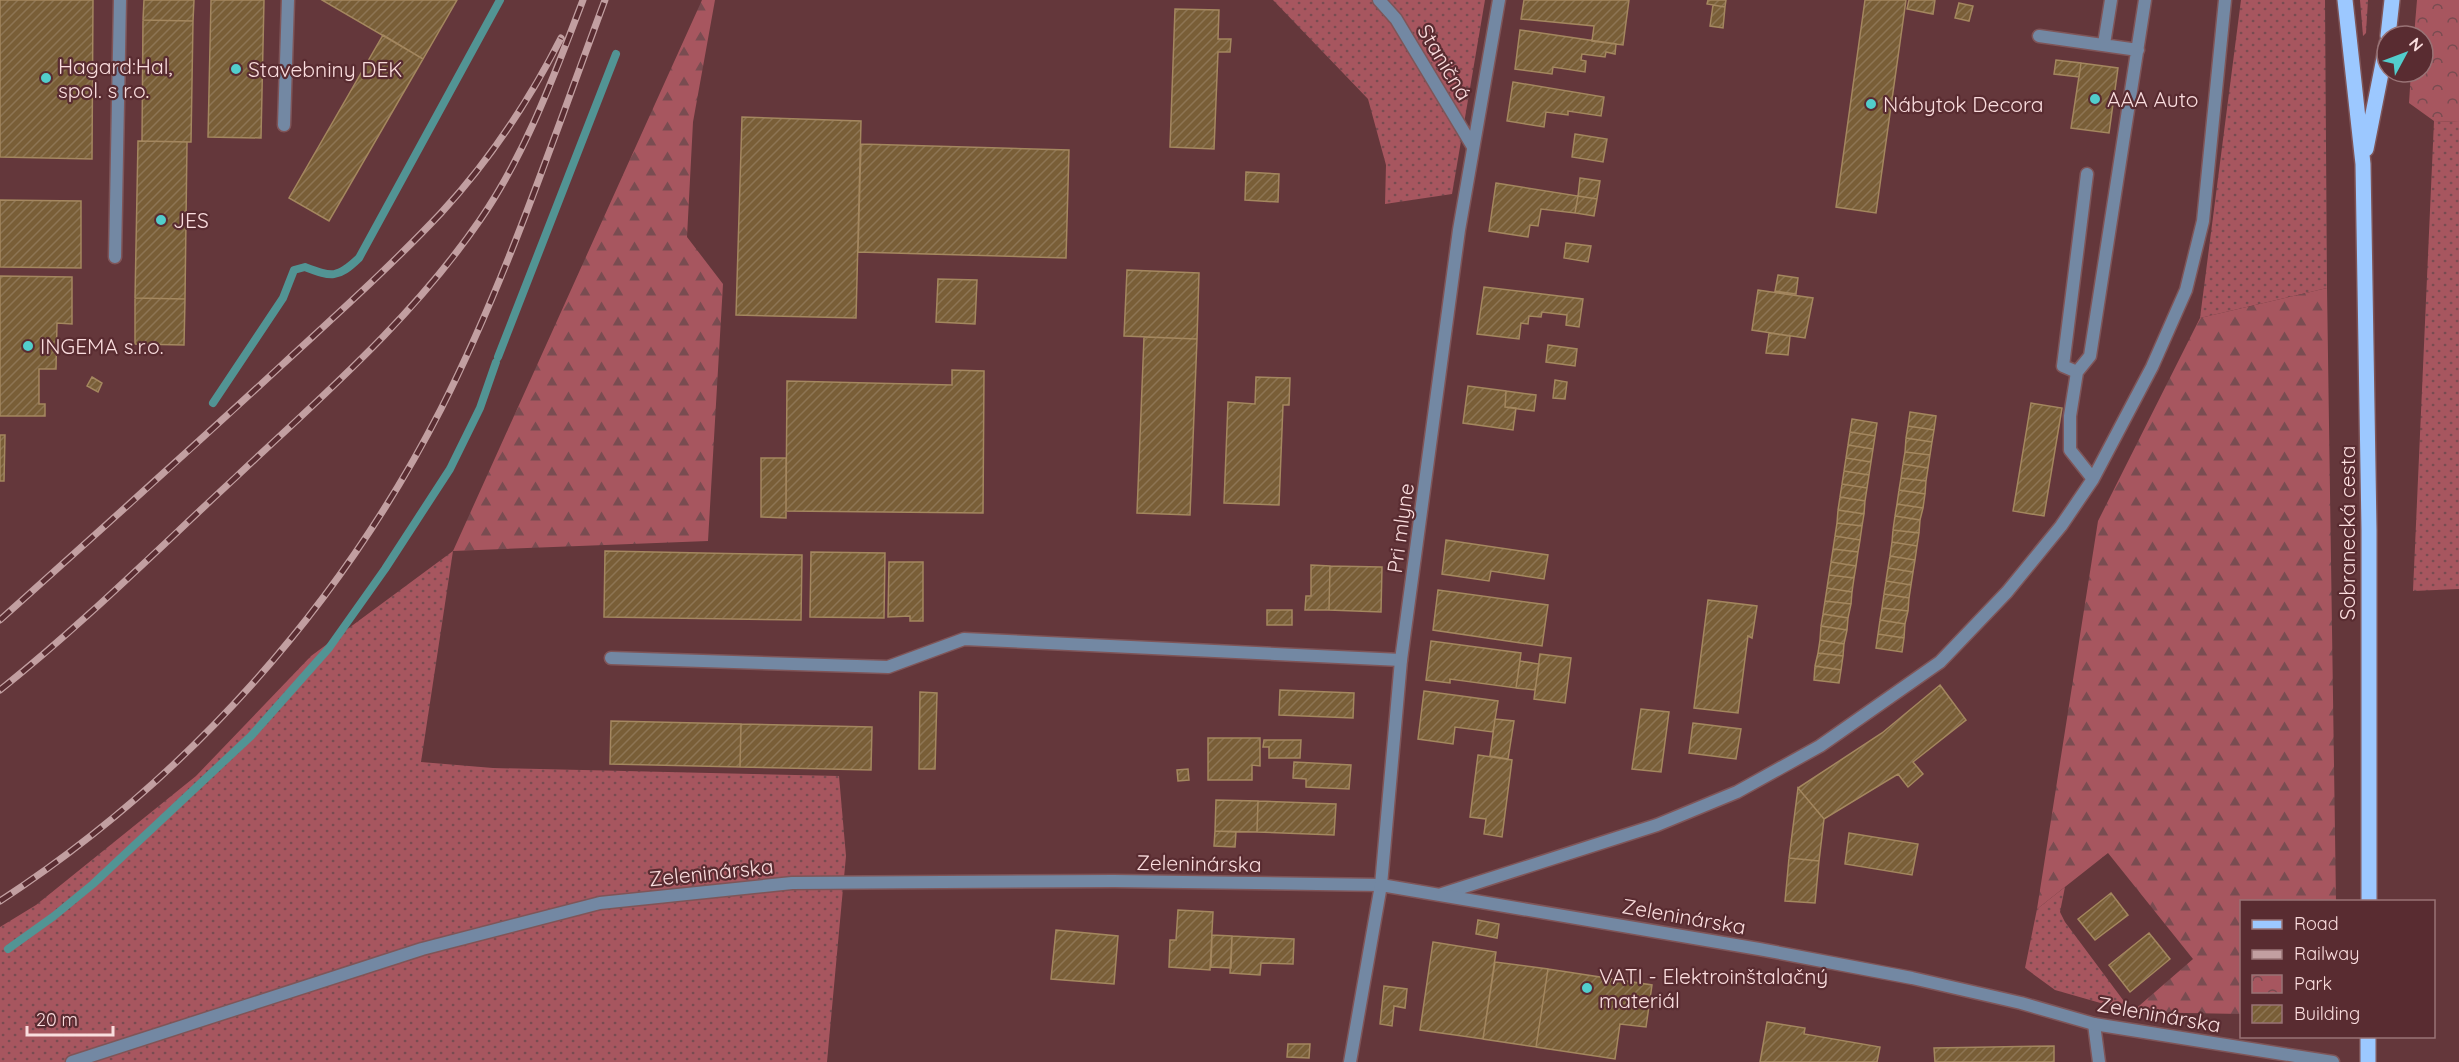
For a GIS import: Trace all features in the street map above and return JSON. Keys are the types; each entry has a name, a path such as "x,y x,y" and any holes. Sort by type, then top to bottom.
{"main road":[{"name":"Sobranecká cesta","path":"2345,0 2362,164 2369,530 2368,900"},
{"path":"2389,24 2392,0"},
{"name":"Sobranecká cesta","path":"2362,164 2379,84"},
{"path":"2368,1038 2368,1062"}],"street":[{"path":"115,257 120,0"},
{"path":"284,125 288,0"},
{"name":"Staničná","path":"1379,0 1396,19 1473,147"},
{"name":"Pri mlyne","path":"1350,1062 1381,885 1401,660 1459,230 1499,0"},
{"path":"2104,44 2111,0"},
{"path":"2093,479 2070,450 2070,417 2077,372 2090,356 2145,0"},
{"path":"1442,894 1657,825 1737,792 1820,746 1940,662 2007,592 2061,525 2093,479 2152,368 2186,290 2203,221 2225,0"},
{"path":"2039,36 2138,50"},
{"path":"2077,372 2063,366 2087,174"},
{"path":"611,658 888,667 964,639 1401,660"},
{"name":"Zeleninárska","path":"72,1062 422,949 600,903 792,883 1114,881 1381,885 1442,894 1912,978 2021,1003 2094,1024 2333,1062"},
{"path":"2094,1024 2099,1062"}],"green space":[{"path":"702,0 715,0 693,122 687,237 723,284 708,541 453,551"},
{"path":"1273,0 1485,0 1452,194 1385,204 1386,165 1368,99"},
{"path":"2241,0 2325,0 2327,288 2200,318"},
{"path":"2360,0 2368,0 2366,33 2363,36"},
{"path":"2417,0 2459,0 2459,122 2434,121 2409,103 2410,84 2435,84 2435,24 2415,24"},
{"path":"2434,121 2459,122 2459,589 2413,591"},
{"path":"2327,288 2336,900 2240,900 2240,1014 2132,1012 2193,959 2108,853 2037,909 2098,521 2200,318"},
{"path":"453,551 421,762 493,768 839,776 846,856 827,1062 0,1062 0,927 36,905 196,776 311,656"},
{"path":"2065,887 2060,912 2065,922 2132,1012 2055,990 2025,968 2037,909"}],"building":[{"name":"Hagard:Hal, spol. s r.o.","path":"0,0 93,0 92,159 0,157"},
{"path":"144,0 194,0 193,21 143,20"},
{"name":"Stavebniny DEK","path":"211,0 264,0 261,138 208,137"},
{"path":"322,0 457,0 423,59"},
{"path":"1524,0 1629,0 1623,45 1592,41 1594,26 1521,19"},
{"path":"1708,0 1726,0 1725,7 1707,4"},
{"name":"Nábytok Decora","path":"1865,0 1906,0 1876,213 1836,207"},
{"path":"1909,0 1935,0 1933,14 1907,9"},
{"path":"1959,3 1973,6 1969,21 1955,18"},
{"path":"1713,5 1725,7 1723,28 1710,26"},
{"path":"1175,9 1219,10 1218,39 1231,39 1230,52 1218,52 1214,149 1170,147"},
{"path":"143,20 193,21 191,142 142,141"},
{"path":"1520,30 1616,44 1615,54 1606,52 1605,57 1582,54 1581,60 1586,61 1585,72 1553,67 1552,74 1515,69"},
{"path":"383,35 423,59 329,221 289,198"},
{"path":"2056,60 2081,63 2079,77 2054,74"},
{"path":"2081,63 2118,68 2109,133 2071,128"},
{"path":"1513,82 1604,97 1601,116 1568,111 1568,115 1546,112 1544,127 1507,121"},
{"path":"742,117 861,121 856,318 736,315"},
{"path":"1575,134 1607,139 1603,162 1572,157"},
{"name":"JES","path":"138,141 187,142 185,299 135,298"},
{"path":"861,144 1069,150 1066,258 858,252"},
{"path":"1246,172 1279,174 1278,202 1245,200"},
{"path":"1580,178 1600,181 1597,199 1578,196"},
{"path":"1496,183 1578,196 1575,213 1541,209 1538,226 1530,225 1528,237 1489,231"},
{"path":"1578,196 1597,199 1594,216 1575,213"},
{"path":"0,200 81,201 81,268 0,267"},
{"path":"1566,243 1591,246 1588,262 1564,258"},
{"path":"1127,270 1199,273 1197,339 1124,336"},
{"path":"1778,275 1798,278 1796,294 1775,291"},
{"name":"INGEMA s.r.o.","path":"0,276 72,277 72,324 57,323 56,369 39,369 39,404 45,404 45,416 0,416"},
{"path":"938,279 977,280 975,324 936,322"},
{"path":"1484,287 1583,299 1579,327 1566,325 1567,315 1542,312 1541,317 1529,316 1528,324 1521,323 1519,339 1477,334"},
{"path":"1758,290 1813,298 1805,338 1752,330"},
{"path":"135,298 185,299 184,345 135,344"},
{"path":"1769,333 1790,336 1788,355 1766,353"},
{"path":"1144,337 1197,339 1190,515 1137,513"},
{"path":"1548,345 1577,349 1575,366 1546,362"},
{"path":"952,370 984,371 983,513 786,511 787,381 952,385"},
{"path":"92,377 102,383 98,392 87,386"},
{"path":"1256,377 1290,378 1289,405 1283,405 1279,505 1224,503 1228,402 1255,404"},
{"path":"1555,380 1567,382 1565,399 1553,398"},
{"path":"1468,386 1506,391 1505,407 1516,408 1513,430 1463,423"},
{"path":"1506,391 1536,395 1534,411 1505,407"},
{"path":"2031,403 2062,408 2044,516 2013,511"},
{"path":"1910,412 1936,416 1934,430 1908,426"},
{"path":"1852,419 1877,423 1875,436 1850,432"},
{"path":"1908,426 1934,430 1932,442 1906,438"},
{"path":"1850,432 1875,436 1873,449 1848,445"},
{"path":"0,435 5,435 4,481 0,481"},
{"path":"1906,438 1932,442 1930,455 1905,452"},
{"path":"1848,445 1873,449 1871,462 1846,458"},
{"path":"1905,452 1930,455 1928,468 1903,464"},
{"path":"761,458 786,458 786,518 761,517"},
{"path":"1846,458 1871,462 1869,475 1844,471"},
{"path":"1903,464 1928,468 1926,481 1901,478"},
{"path":"1844,471 1869,475 1867,488 1842,484"},
{"path":"1901,478 1926,481 1925,494 1899,490"},
{"path":"1842,484 1867,488 1865,501 1840,497"},
{"path":"1899,490 1925,494 1923,508 1897,504"},
{"path":"1840,497 1865,501 1864,514 1838,510"},
{"path":"1897,504 1923,508 1920,520 1895,516"},
{"path":"1838,510 1864,514 1862,526 1837,523"},
{"path":"1895,516 1920,520 1919,533 1893,530"},
{"path":"1837,523 1862,526 1860,540 1835,536"},
{"path":"1893,530 1919,533 1917,546 1892,542"},
{"path":"1835,536 1860,540 1858,552 1833,549"},
{"path":"1446,540 1548,555 1544,579 1491,571 1489,581 1442,574"},
{"path":"1892,542 1917,546 1915,560 1890,556"},
{"path":"1833,549 1858,552 1856,566 1831,562"},
{"path":"605,551 802,555 801,620 604,617"},
{"path":"811,552 885,553 884,618 810,617"},
{"path":"1890,556 1915,560 1913,572 1888,568"},
{"path":"889,562 923,562 923,621 910,621 910,616 888,617"},
{"path":"1831,562 1856,566 1854,578 1829,575"},
{"path":"1311,565 1330,566 1329,610 1305,610 1306,596 1311,596"},
{"path":"1330,566 1382,567 1381,612 1329,610"},
{"path":"1888,568 1913,572 1911,585 1886,581"},
{"path":"1829,575 1854,578 1852,592 1827,588"},
{"path":"1886,581 1911,585 1909,598 1884,594"},
{"path":"1827,588 1852,592 1851,604 1825,601"},
{"path":"1438,590 1548,605 1542,646 1433,630"},
{"path":"1884,594 1909,598 1908,611 1882,608"},
{"path":"1708,600 1757,606 1752,638 1748,636 1738,713 1694,708"},
{"path":"1825,601 1851,604 1848,618 1823,614"},
{"path":"1882,608 1908,611 1905,624 1880,620"},
{"path":"1267,610 1292,610 1292,625 1267,625"},
{"path":"1823,614 1848,618 1847,630 1821,626"},
{"path":"1880,620 1905,624 1904,638 1878,634"},
{"path":"1821,626 1847,630 1844,644 1820,640"},
{"path":"1878,634 1904,638 1902,652 1876,648"},
{"path":"1820,640 1844,644 1843,656 1818,653"},
{"path":"1431,641 1521,653 1516,688 1450,679 1450,683 1426,680"},
{"path":"1818,653 1843,656 1841,670 1815,666"},
{"path":"1540,654 1571,658 1565,703 1534,699"},
{"path":"1520,661 1539,664 1535,690 1516,688"},
{"path":"1815,666 1841,670 1839,683 1814,680"},
{"path":"1940,685 1966,720 1913,762 1923,774 1908,787 1898,774 1824,819 1798,788 1882,733"},
{"path":"1280,690 1354,693 1353,718 1279,715"},
{"path":"1424,691 1498,701 1493,732 1455,727 1453,744 1418,739"},
{"path":"920,692 937,693 935,769 919,769"},
{"path":"1641,709 1669,712 1661,772 1632,769"},
{"path":"1495,719 1514,721 1508,759 1490,756"},
{"path":"611,721 741,724 740,767 610,764"},
{"path":"1693,723 1741,729 1736,759 1689,753"},
{"path":"741,724 872,727 871,770 740,767"},
{"path":"1208,738 1260,738 1260,766 1252,765 1252,780 1208,780"},
{"path":"1264,740 1301,740 1300,758 1269,758 1269,747 1263,747"},
{"path":"1478,755 1512,760 1502,837 1484,834 1486,819 1470,817"},
{"path":"1294,762 1351,765 1349,789 1306,787 1306,779 1293,778"},
{"path":"1188,769 1189,780 1178,781 1177,770"},
{"path":"1798,788 1824,819 1819,861 1789,858"},
{"path":"1216,800 1258,801 1257,832 1215,831"},
{"path":"1258,801 1336,804 1334,835 1257,832"},
{"path":"1215,831 1236,832 1235,847 1214,846"},
{"path":"1849,833 1918,844 1912,875 1845,864"},
{"path":"1789,858 1819,861 1815,903 1785,901"},
{"path":"2111,893 2128,915 2095,940 2078,919"},
{"path":"1178,910 1213,912 1210,970 1169,967 1170,940 1176,940"},
{"path":"1478,920 1499,924 1497,938 1476,934"},
{"path":"1056,930 1118,936 1114,984 1051,979"},
{"path":"2149,933 2170,959 2130,992 2109,965"},
{"path":"1212,935 1232,936 1231,968 1211,967"},
{"path":"1232,936 1294,939 1293,964 1261,963 1260,975 1230,973"},
{"path":"1433,942 1496,952 1483,1039 1420,1030"},
{"path":"1495,962 1548,969 1536,1047 1483,1039"},
{"path":"1548,969 1652,985 1646,1027 1620,1024 1615,1059 1536,1047"},
{"path":"1384,986 1407,989 1405,1008 1394,1006 1392,1026 1380,1024"},
{"path":"1767,1022 1805,1028 1804,1034 1880,1047 1877,1062 1760,1062"},
{"path":"1288,1044 1310,1044 1309,1058 1287,1057"},
{"path":"2054,1046 2054,1062 1935,1062 1934,1048"}],"waterway":[{"path":"213,403 283,298 294,270 305,267 322,273 334,274 345,270 359,258 500,0"},
{"path":"498,357 616,54"},
{"path":"8,949 93,884 251,736 329,648 385,569 450,469 480,408 496,362"}],"railway":[{"path":"0,690 91,613 301,417 365,355 425,291 480,220 511,168 538,113 583,0"},
{"path":"0,901 68,853 133,801 195,744 252,684 306,620 355,553 400,482 441,409 465,360 529,207 605,0"},
{"path":"0,620 248,396 422,233 476,173 507,130 536,85 561,38"}],"place":[{"name":"Stavebniny DEK","path":"236,69"},
{"name":"Hagard:Hal, spol. s r.o.","path":"46,78"},
{"name":"AAA Auto","path":"2095,99"},
{"name":"Nábytok Decora","path":"1871,104"},
{"name":"JES","path":"161,220"},
{"name":"INGEMA s.r.o.","path":"28,346"},
{"name":"VATI - Elektroinštalačný materiál","path":"1587,988"}]}
